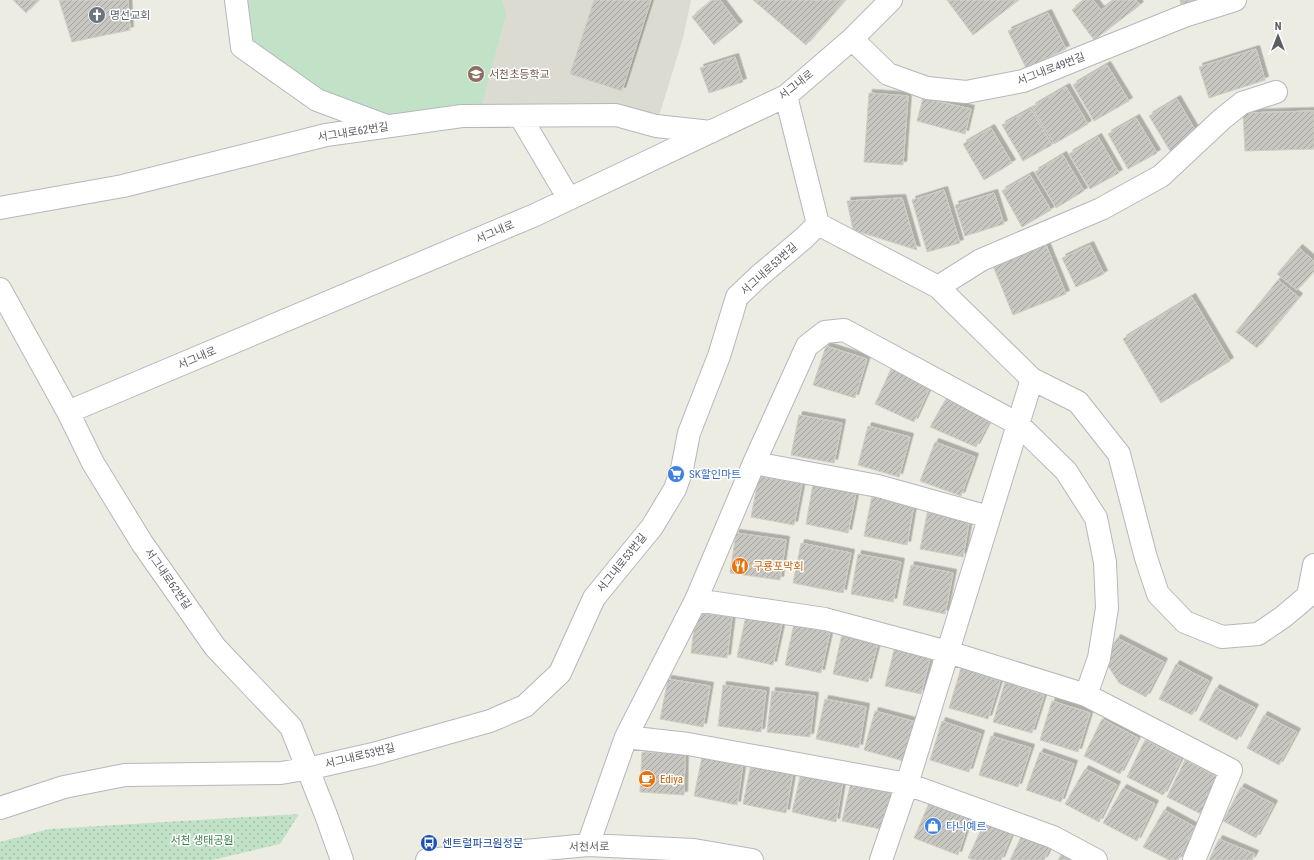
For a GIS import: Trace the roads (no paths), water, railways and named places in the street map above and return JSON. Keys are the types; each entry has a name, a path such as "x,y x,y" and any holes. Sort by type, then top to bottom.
{"street":[{"path":"236,0 242,47 317,100 387,126"},
{"name":"서그내로","path":"68,412 535,215 786,96 852,39 891,0"},
{"name":"서그내로49번길","path":"852,39 888,74 927,88 966,92 1023,81 1184,16 1235,0"},
{"path":"938,287 981,260 1101,209 1161,176 1222,119 1242,103 1276,92"},
{"path":"786,96 818,224 938,287 1032,379 1078,402 1119,454 1146,558 1158,594 1185,622 1222,637 1258,634 1308,596 1314,564"},
{"name":"서그내로62번길","path":"0,208 123,186 326,135 462,116 616,115 656,126 712,132"},
{"path":"520,116 569,199"},
{"name":"서그내로53번길","path":"0,808 64,787 125,776 281,773 307,768 373,754 490,721 525,706 560,673 594,598 652,526 675,489 682,469 689,433 719,356 738,297 759,276 804,238 818,224"},
{"name":"서그내로62번길","path":"0,289 68,412 93,463 142,543 216,647 291,727 342,860"},
{"path":"588,845 626,736 696,600 754,463 807,346 825,332 844,330 1018,424 1066,471 1096,518 1105,562 1107,608 1099,658 1086,695"},
{"path":"881,860 907,784 1032,379"},
{"path":"754,463 878,486 989,517"},
{"path":"696,600 825,619 948,652 1086,695 1232,770 1194,860"},
{"path":"626,736 688,744 907,784 1053,837 1096,860"},
{"name":"서천서로","path":"427,860 588,845 694,850 752,860"}],"place":[{"name":"명선교회","path":"97,15"},
{"name":"서천초등학교","path":"476,74"},
{"name":"SK할인마트","path":"676,474"},
{"name":"구룡포막회","path":"740,566"},
{"name":"Ediya","path":"647,779"},
{"name":"타니예르","path":"933,826"},
{"name":"센트럴파크원정문","path":"429,843"}],"park label":[{"name":"서천 생태공원","path":"202,840"}]}
